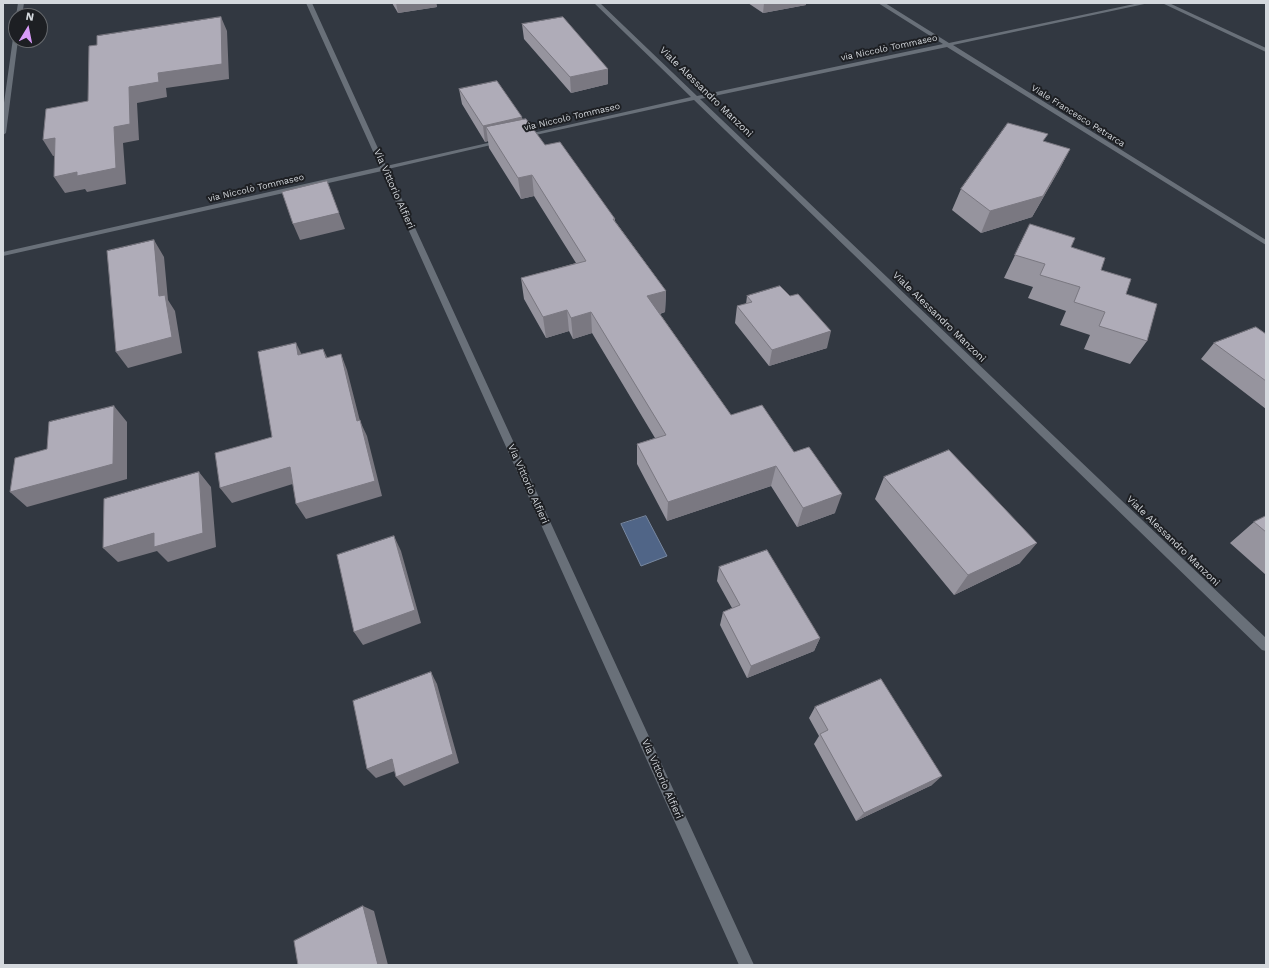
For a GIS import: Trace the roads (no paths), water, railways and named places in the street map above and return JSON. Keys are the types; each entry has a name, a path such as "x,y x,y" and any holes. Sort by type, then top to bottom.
{"street":[{"name":"Via Vittorio Alfieri","path":"309,3 747,965"},
{"name":"Viale Alessandro Manzoni","path":"597,3 1266,646"},
{"name":"Viale Francesco Petrarca","path":"881,3 1266,244"},
{"name":"via Niccolò Tommaseo","path":"517,139 696,98 1146,3"},
{"path":"1165,3 1266,50"},
{"path":"3,133 15,48"},
{"name":"via Niccolò Tommaseo","path":"3,254 509,140"}],"water":[{"path":"646,516 667,556 641,566 621,524"}]}
